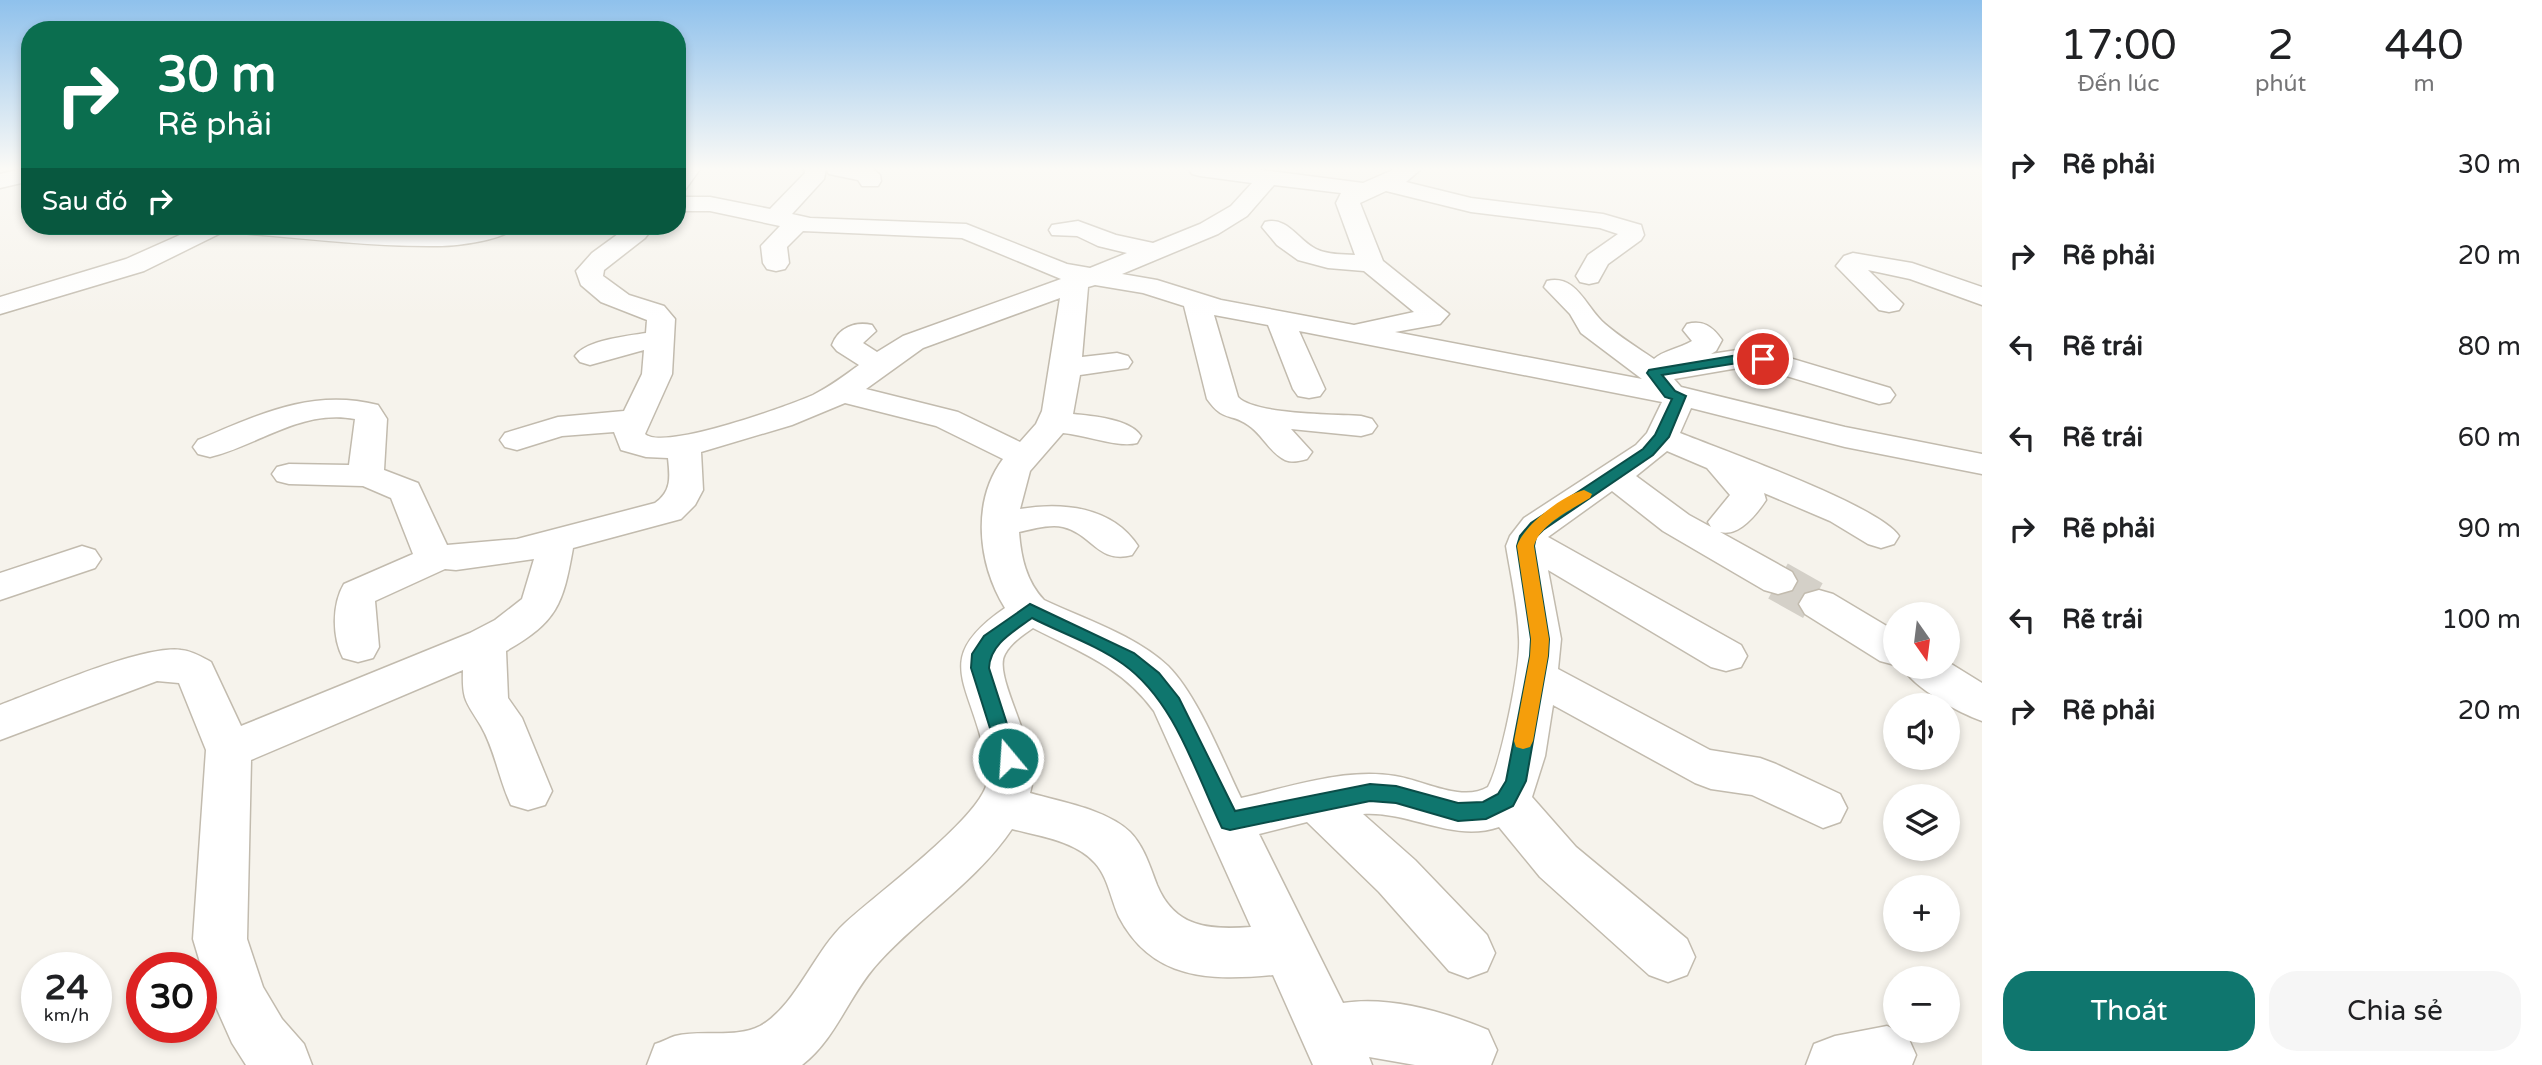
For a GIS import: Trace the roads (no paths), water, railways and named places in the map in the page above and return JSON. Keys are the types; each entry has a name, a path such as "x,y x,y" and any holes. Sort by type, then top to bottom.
{"street":[{"path":"775,219 832,227 966,231 1082,280 1147,286 1197,302 1340,333 1662,383 1846,437 1982,464"},
{"path":"632,235 594,262 589,271 590,279 618,300 658,314 661,319 657,374 629,434 633,443 644,448 684,445 765,422 841,392 869,354 913,342 1082,280 1228,219"},
{"path":"1340,333 1434,317 1433,310 1385,278 1371,264 1354,219"},
{"path":"1584,219 1603,221 1632,230 1632,235 1597,260 1589,276"},
{"path":"776,263 774,246 785,221"},
{"path":"1274,227 1303,254 1329,261 1371,264"},
{"path":"1061,230 1086,228 1113,243 1154,251"},
{"path":"0,306 135,265 200,235"},
{"path":"379,235 441,239 474,235"},
{"path":"1889,304 1853,272 1849,266 1853,261 1892,265 1927,275 1982,297"},
{"path":"1082,280 1054,422 1007,482 1000,547 1010,584 1020,602 1030,610 1128,657 1153,678 1172,703 1336,1049 1362,1028 1392,1031 1468,1051"},
{"path":"1558,287 1581,310 1591,327 1662,383"},
{"path":"1197,302 1223,399 1232,409 1259,417 1361,426"},
{"path":"1280,320 1309,389"},
{"path":"1230,821 1370,793 1396,795 1458,812 1486,810 1506,800 1516,781 1536,676 1540,639 1527,541 1537,526 1648,452 1662,437 1662,383 1688,356 1703,348 1707,340 1697,330"},
{"path":"590,356 618,346 659,339"},
{"path":"1662,383 1744,358 1763,359 1880,395"},
{"path":"1064,368 1117,362"},
{"path":"841,392 947,419 1025,457"},
{"path":"568,404 640,408"},
{"path":"210,447 315,408 357,409 367,412 371,419 366,468 368,476"},
{"path":"517,440 558,427 640,408"},
{"path":"1259,417 1295,452"},
{"path":"1054,422 1093,426 1125,436"},
{"path":"1662,437 1843,513 1881,536"},
{"path":"289,474 368,476 406,491 429,550 439,556 479,556 556,541 668,511 680,503 686,494 684,445"},
{"path":"1721,461 1754,458 1817,480"},
{"path":"1721,461 1747,493 1748,500 1726,522"},
{"path":"1613,475 1686,530 1778,581"},
{"path":"1002,523 1051,515 1076,517 1119,546"},
{"path":"229,750 485,644 533,614 541,601 556,541"},
{"path":"1527,541 1726,656"},
{"path":"358,647 355,601 358,593 419,568 439,556"},
{"path":"0,587 82,559"},
{"path":"1819,604 1883,643"},
{"path":"696,1064 755,1057 780,1046 801,1027 845,962 864,940 984,831 1003,806 1011,780 1008,758 980,668 981,654 991,641 1030,610"},
{"path":"485,644 484,689 488,705 500,718 528,791"},
{"path":"0,723 156,666 181,665 196,673 229,750 219,939 225,963 266,1048 283,1065"},
{"path":"1536,676 1694,763 1712,770 1760,777 1823,808"},
{"path":"1942,679 1982,704"},
{"path":"1506,800 1558,862 1668,957"},
{"path":"1318,802 1397,876 1468,953"},
{"path":"1003,806 1098,836 1112,846 1150,920 1181,948 1208,954 1289,948"}],"tunnel":[{"path":"1778,581 1819,604"}]}
